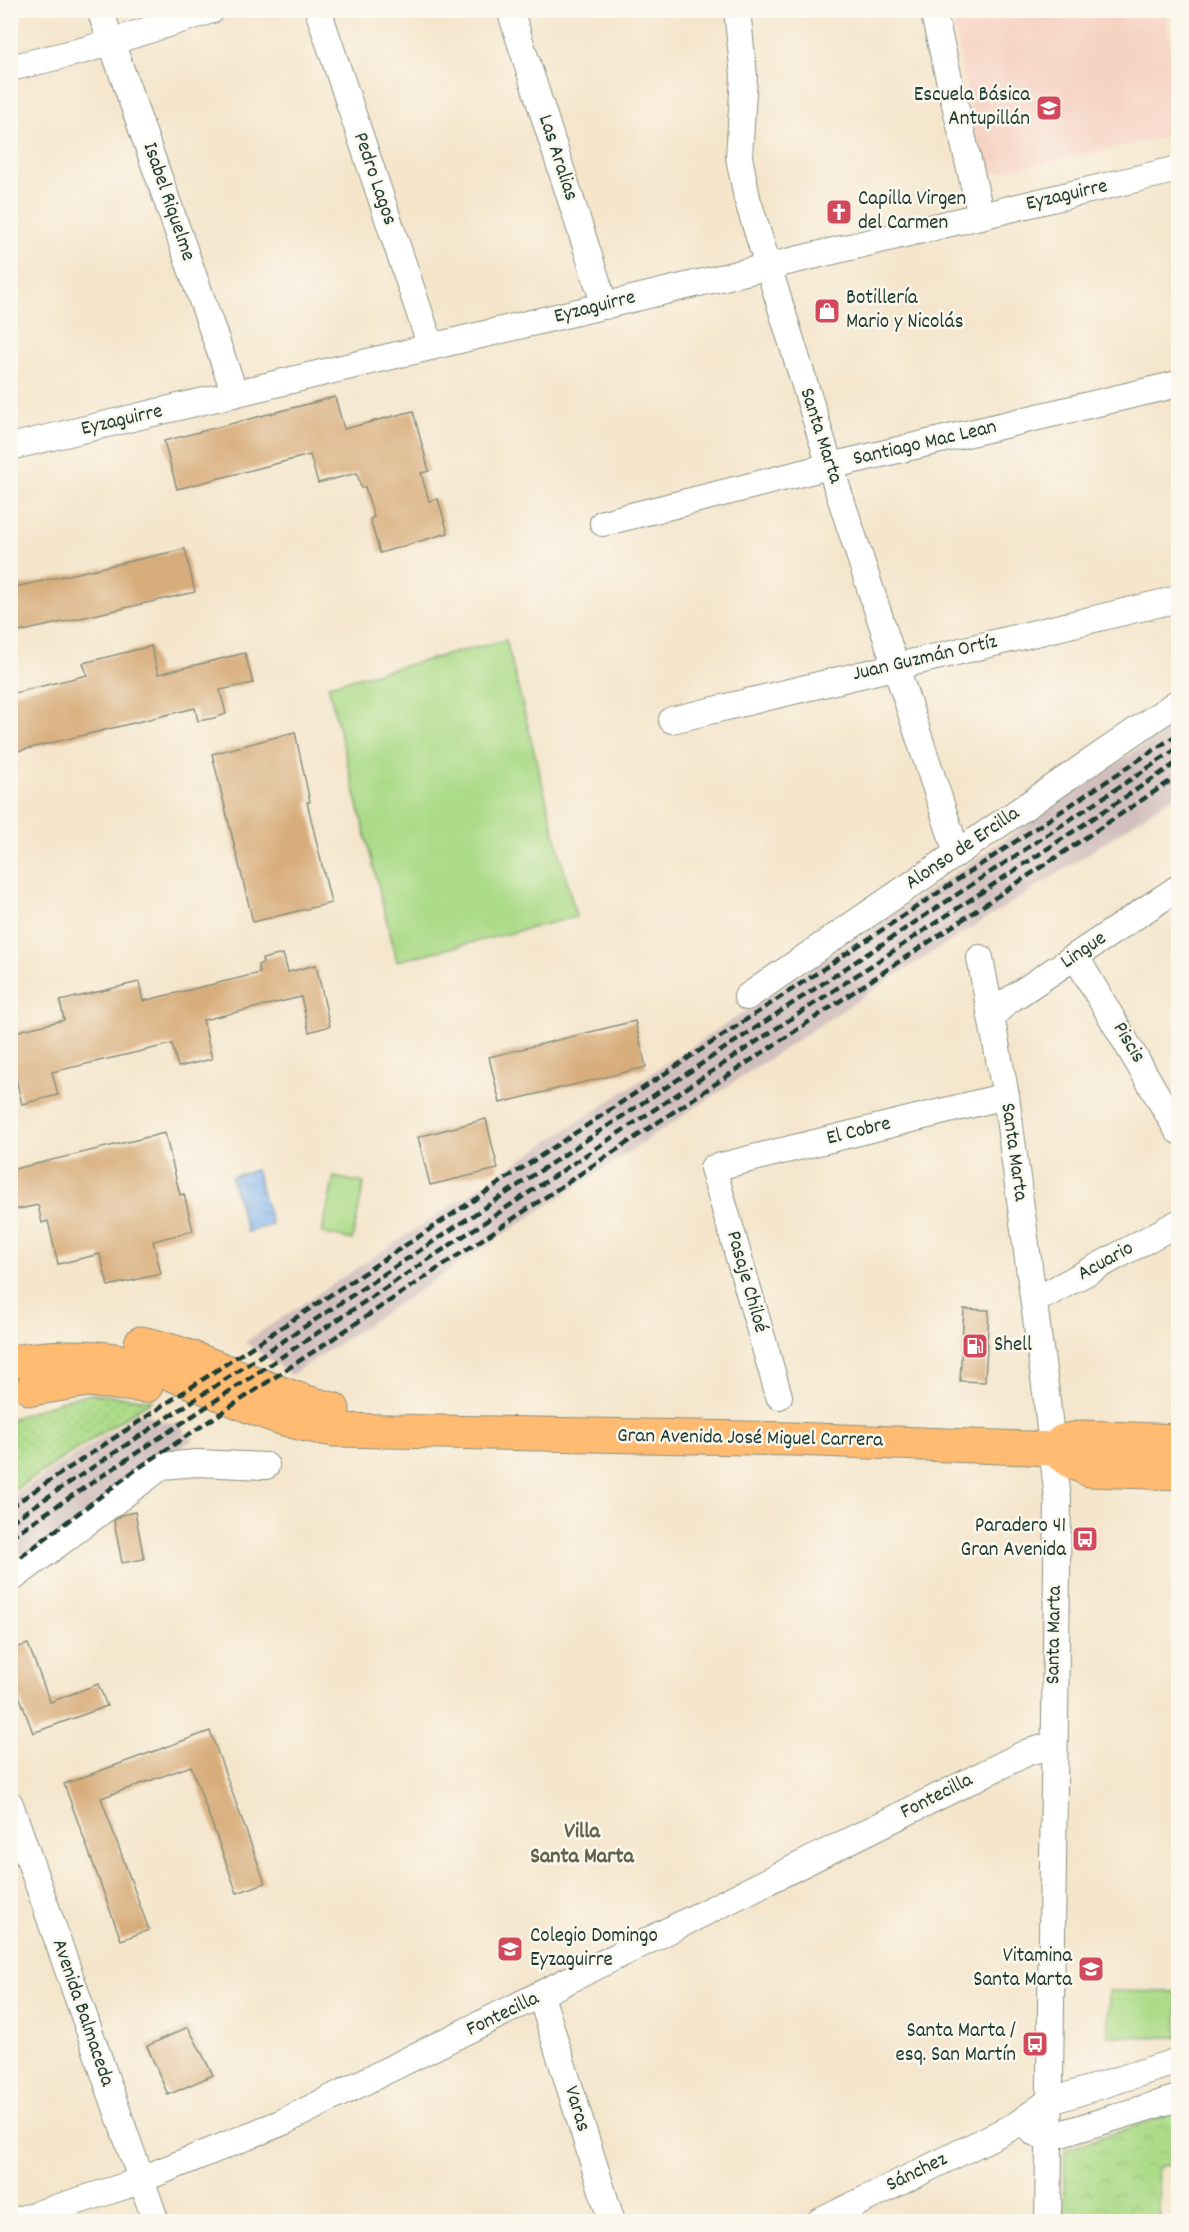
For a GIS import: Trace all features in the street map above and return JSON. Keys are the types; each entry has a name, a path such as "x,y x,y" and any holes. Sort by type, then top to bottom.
{"main road":[{"name":"Gran Avenida José Miguel Carrera","path":"18,1378 97,1341 137,1342 194,1358 293,1399 447,1434"},
{"name":"Gran Avenida José Miguel Carrera","path":"18,1378 68,1355 130,1362 172,1375 260,1413 307,1426 366,1432 792,1438 1053,1449 1089,1470 1179,1473"},
{"name":"Gran Avenida José Miguel Carrera","path":"18,1378 131,1383 174,1395 253,1434 288,1445 319,1450 350,1449 447,1434"},
{"name":"Gran Avenida José Miguel Carrera","path":"1053,1449 1063,1441 1084,1437 1179,1441"}],"street":[{"name":"Isabel Riquelme","path":"100,10 235,394"},
{"path":"10,68 112,42 212,10"},
{"name":"Pedro Lagos","path":"318,10 431,347"},
{"name":"Las Aralias","path":"510,10 605,306"},
{"name":"Santa Marta","path":"737,10 744,76 739,157 747,198 830,466 957,853"},
{"path":"933,10 981,216"},
{"name":"Eyzaguirre","path":"10,447 1179,169"},
{"name":"Santiago Mac Lean","path":"603,524 830,466 1179,384"},
{"name":"Juan Guzmán Ortíz","path":"672,720 1179,599"},
{"name":"Alonso de Ercilla","path":"747,997 1179,702"},
{"name":"Lingue","path":"992,1016 1008,1001 1179,888"},
{"name":"Piscis","path":"1076,957 1179,1131"},
{"name":"Santa Marta","path":"980,958 1006,1096 1058,1500 1048,2222"},
{"name":"El Cobre","path":"713,1168 1006,1096"},
{"name":"Pasaje Chiloé","path":"713,1168 779,1396"},
{"name":"Acuario","path":"1034,1301 1179,1223"},
{"path":"10,1580 162,1466 197,1463 266,1466"},
{"name":"Fontecilla","path":"12,2222 141,2180 284,2122 1028,1752 1054,1745"},
{"name":"Avenida Balmaceda","path":"10,1804 156,2222"},
{"name":"Varas","path":"541,1996 612,2222"},
{"name":"Sánchez","path":"819,2222 1016,2125 1048,2102 1179,2061"},
{"path":"1016,2125 1048,2138 1179,2098"}],"shaded area":[{"name":"Escuela Básica Antupillán","path":"951,11 1165,11 1178,100 1178,134 983,176"},
{"path":"1178,721 1178,793 1062,871 885,982 291,1375 245,1342 979,857"},
{"path":"141,1412 163,1421 180,1424 187,1436 194,1439 161,1460 11,1572 11,1497"}],"green space":[{"path":"506,640 576,917 397,961 328,685"},
{"path":"334,1177 364,1183 352,1240 322,1233"},
{"path":"92,1394 152,1400 11,1492 11,1419 70,1398"},
{"path":"1109,1991 1177,1992 1177,2037 1108,2036"},
{"path":"1178,2111 1178,2163 1157,2167 1160,2221 1063,2221 1065,2150"}],"water":[{"path":"256,1170 272,1225 247,1232 231,1177"}],"building":[{"path":"335,397 344,429 413,411 429,471 421,473 429,501 438,499 448,533 380,553 370,519 374,517 365,487 361,488 357,473 318,483 310,455 177,489 164,441"},
{"path":"185,549 195,592 10,634 10,588"},
{"path":"151,646 158,674 245,653 253,683 220,690 226,714 214,718 198,721 195,708 10,753 10,694 87,675 83,663"},
{"path":"295,732 310,802 307,802 331,903 253,922 212,754"},
{"path":"283,954 288,972 316,965 330,1026 309,1032 301,997 203,1020 212,1059 178,1067 172,1044 52,1072 58,1095 22,1104 13,1066 10,1066 10,1033 64,1020 60,1001 139,982 143,1001 260,973 258,965 263,963 262,959"},
{"path":"635,1021 646,1067 500,1103 489,1057"},
{"path":"486,1119 498,1169 430,1185 418,1137"},
{"path":"165,1133 180,1195 184,1194 193,1231 153,1241 161,1274 108,1286 100,1254 58,1264 48,1221 42,1223 38,1205 10,1211 10,1170"},
{"name":"Shell","path":"964,1309 989,1310 985,1382 960,1381"},
{"path":"135,1512 144,1559 122,1563 114,1521 122,1515"},
{"path":"28,1644 50,1702 98,1684 107,1706 33,1733 10,1671 10,1650"},
{"path":"210,1731 265,1883 237,1893 191,1766 101,1798 149,1930 121,1940 64,1784"},
{"path":"188,2027 213,2075 168,2095 147,2046"}],"railway":[{"path":"10,1507 1178,734"},
{"path":"10,1522 1178,748"},
{"path":"10,1537 1178,762"},
{"path":"10,1565 134,1471 1178,776"}],"place":[{"name":"Escuela Básica Antupillán","path":"1049,108"},
{"name":"Capilla Virgen del Carmen","path":"839,212"},
{"name":"Botillería Mario y Nicolás","path":"827,311"},
{"name":"Shell","path":"975,1346"},
{"name":"Paradero 41 Gran Avenida","path":"1085,1539"},
{"name":"Colegio Domingo Eyzaguirre","path":"510,1949"},
{"name":"Vitamina Santa Marta","path":"1091,1969"},
{"name":"Santa Marta / esq. San Martín","path":"1035,2044"}],"district":[{"name":"Villa Santa Marta","path":"582,1844"}]}
